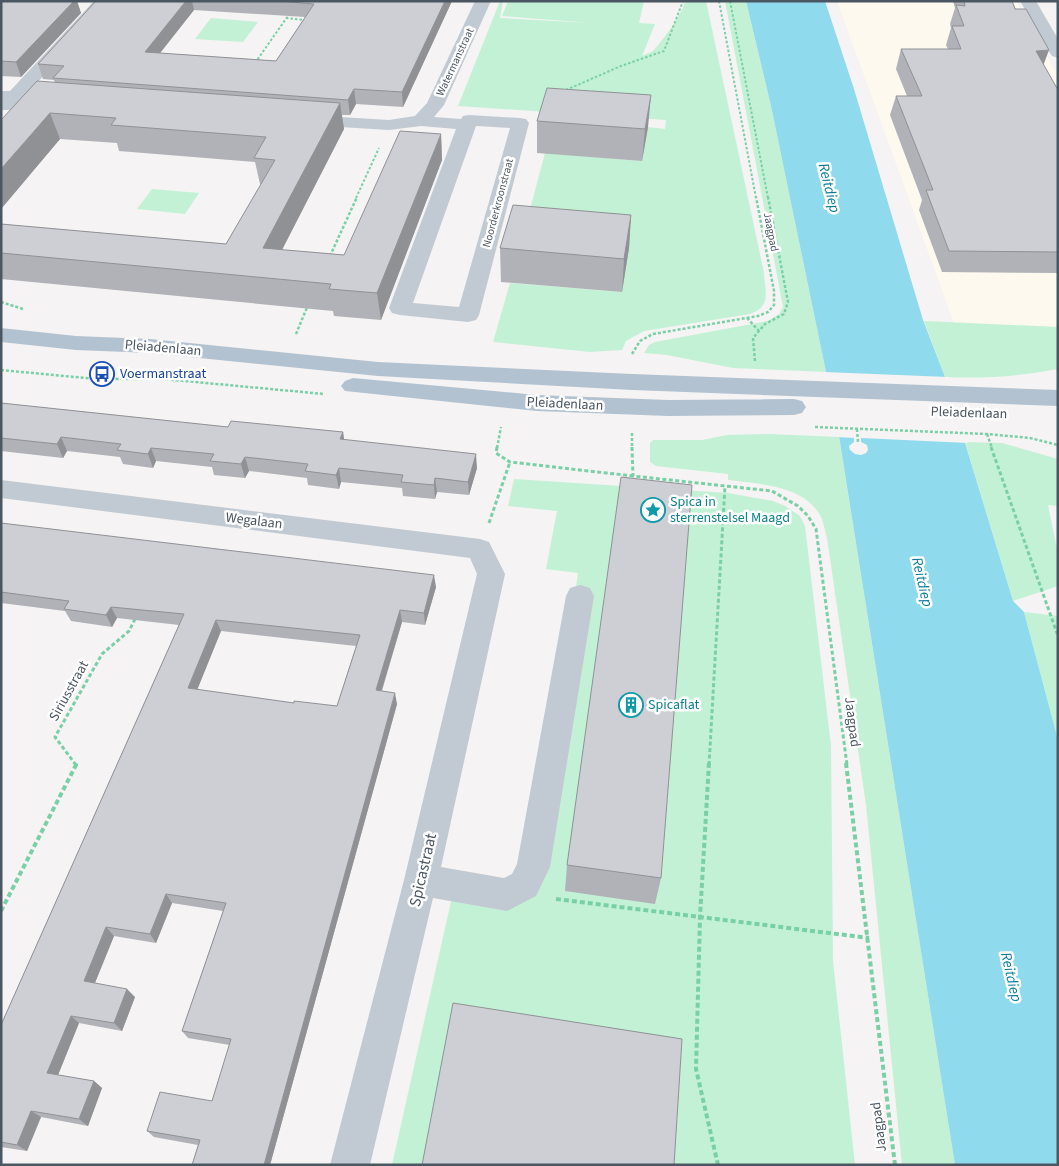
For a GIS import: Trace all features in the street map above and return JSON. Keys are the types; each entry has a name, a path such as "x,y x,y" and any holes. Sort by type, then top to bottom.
{"main road":[{"name":"Pleiadenlaan","path":"1,335 76,343 140,363 537,403 668,408 769,406 1058,417"},
{"name":"Pleiadenlaan","path":"960,413 1058,398"}],"street":[{"name":"Watermanstraat","path":"421,121 435,105 483,1"},
{"path":"1028,1 1058,53"},
{"path":"79,6 100,4"},
{"path":"1,111 8,97 100,4"},
{"path":"8,97 77,102"},
{"path":"291,118 389,125 421,121 467,125 469,120 520,124"},
{"name":"Noorderkroonstraat","path":"467,125 400,308 468,316 520,124"},
{"name":"Wegalaan","path":"1,489 485,562"},
{"name":"Spicastraat","path":"350,1165 421,880 485,562"},
{"path":"421,880 507,895 524,885 534,867 580,596"}],"path":[{"path":"520,124 542,111 552,96 621,66 664,51 683,1"},
{"name":"Jaagpad","path":"632,360 635,346 648,336 747,318 768,312 774,305 774,296 719,1"},
{"path":"730,1 788,302 784,314 766,324 753,338 756,368"},
{"path":"251,70 293,7"},
{"path":"286,18 306,20"},
{"path":"328,260 389,125"},
{"path":"1,302 14,306"},
{"path":"292,341 308,305"},
{"path":"747,318 759,331"},
{"name":"Pleiadenlaan","path":"819,408 856,428 960,413 987,434 1030,438 1058,445"},
{"path":"485,562 510,462 496,453 502,424"},
{"path":"632,428 633,476"},
{"path":"856,428 858,442"},
{"path":"987,434 1058,636"},
{"name":"Jaagpad","path":"510,462 772,491 782,494 807,513 816,529 869,938 895,1165"},
{"path":"718,1165 716,1149 698,1092 696,1069 700,917 725,486"},
{"name":"Siriusstraat","path":"1,912 76,765 55,737 102,654 129,631 138,614"},
{"path":"524,885 529,896 869,938"}],"shaded area":[{"path":"837,1 1016,1 1058,76 1058,327 954,323"}],"green space":[{"path":"500,1 503,1 500,18 591,23 502,16 508,1 644,1 639,23 655,24 642,56 653,51 661,41 677,20 685,1 706,1 764,273 766,298 762,307 750,314 644,331 626,341 622,350 590,352 493,342 510,283 621,292 522,239 545,153 641,161 647,127 665,129 666,120 458,106"},
{"path":"725,1 746,1 771,106 826,372 733,368 667,355 644,353 649,345 655,342 768,321 779,314 783,307"},
{"path":"211,18 258,22 243,42 195,39"},
{"path":"152,189 199,193 185,214 137,209"},
{"path":"924,321 1058,327 1058,369 1002,376 945,377"},
{"path":"769,434 839,437 955,1165 902,1165 866,805 827,538 822,519 815,508 805,499 781,488 728,480 728,474 656,466 650,462 650,443 653,440 702,440 727,435"},
{"path":"965,442 1002,443 1058,459 1058,506 1048,505 1058,554 1058,586 1013,601"},
{"path":"514,479 728,493 773,501 785,506 800,516 805,526 831,746 833,961 855,1165 392,1165 454,888 532,898 578,573 546,569 557,511 508,506"},
{"path":"1024,612 1058,616 1058,740"}],"water":[{"name":"Reitdiep","path":"746,1 825,1 854,89 923,320 945,377 1013,601 1024,612 1058,740 1058,1165 955,1165 838,430 771,106"}],"pier":[{"path":"824,372 948,377 968,443 861,438 861,442 867,445 868,450 861,455 855,454 850,450 849,446 854,442 854,438 837,437"}],"building":[{"path":"1,1 74,1 16,62 1,61"},
{"path":"96,1 186,1 145,52 276,61 314,4 279,1 445,1 402,92 354,89 348,100 53,78 64,66 38,64"},
{"path":"964,1 1012,1 1015,9 1026,9 1049,50 1036,51 1058,90 1058,252 949,251 926,190 933,190 896,96 922,96 901,49 961,49 952,26 964,26 956,5 965,6"},
{"path":"37,81 340,103 263,248 344,255 400,131 441,134 377,293 329,289 331,284 1,253 1,224 226,244 275,160 254,158 266,137 111,125 116,118 50,113 1,169 1,120"},
{"path":"547,88 651,95 645,129 537,121"},
{"path":"513,205 631,215 624,259 500,248"},
{"path":"1,403 228,427 231,421 343,432 340,439 476,454 468,482 435,478 434,485 401,482 403,475 339,468 336,475 305,471 308,464 245,457 241,464 210,461 214,454 151,448 148,454 117,450 121,444 61,437 57,444 1,438"},
{"name":"Spicaflat","path":"621,477 692,485 661,878 567,865"},
{"path":"1,523 434,575 424,613 400,610 376,690 395,693 264,1165 192,1165 200,1140 147,1131 160,1092 212,1101 231,1039 182,1031 226,903 166,894 150,934 106,927 84,981 127,989 114,1023 71,1016 47,1073 94,1081 79,1119 31,1111 17,1145 1,1142 1,1025 184,614 111,607 106,615 64,609 69,601 1,592","holes":["216,620 360,635 337,706 294,701 294,703 188,688"]},
{"path":"453,1003 682,1039 674,1165 422,1165"}],"place":[{"name":"Voermanstraat","path":"102,374"},
{"name":"Spica in sterrenstelsel Maagd","path":"653,510"},
{"name":"Spicaflat","path":"631,705"}]}
